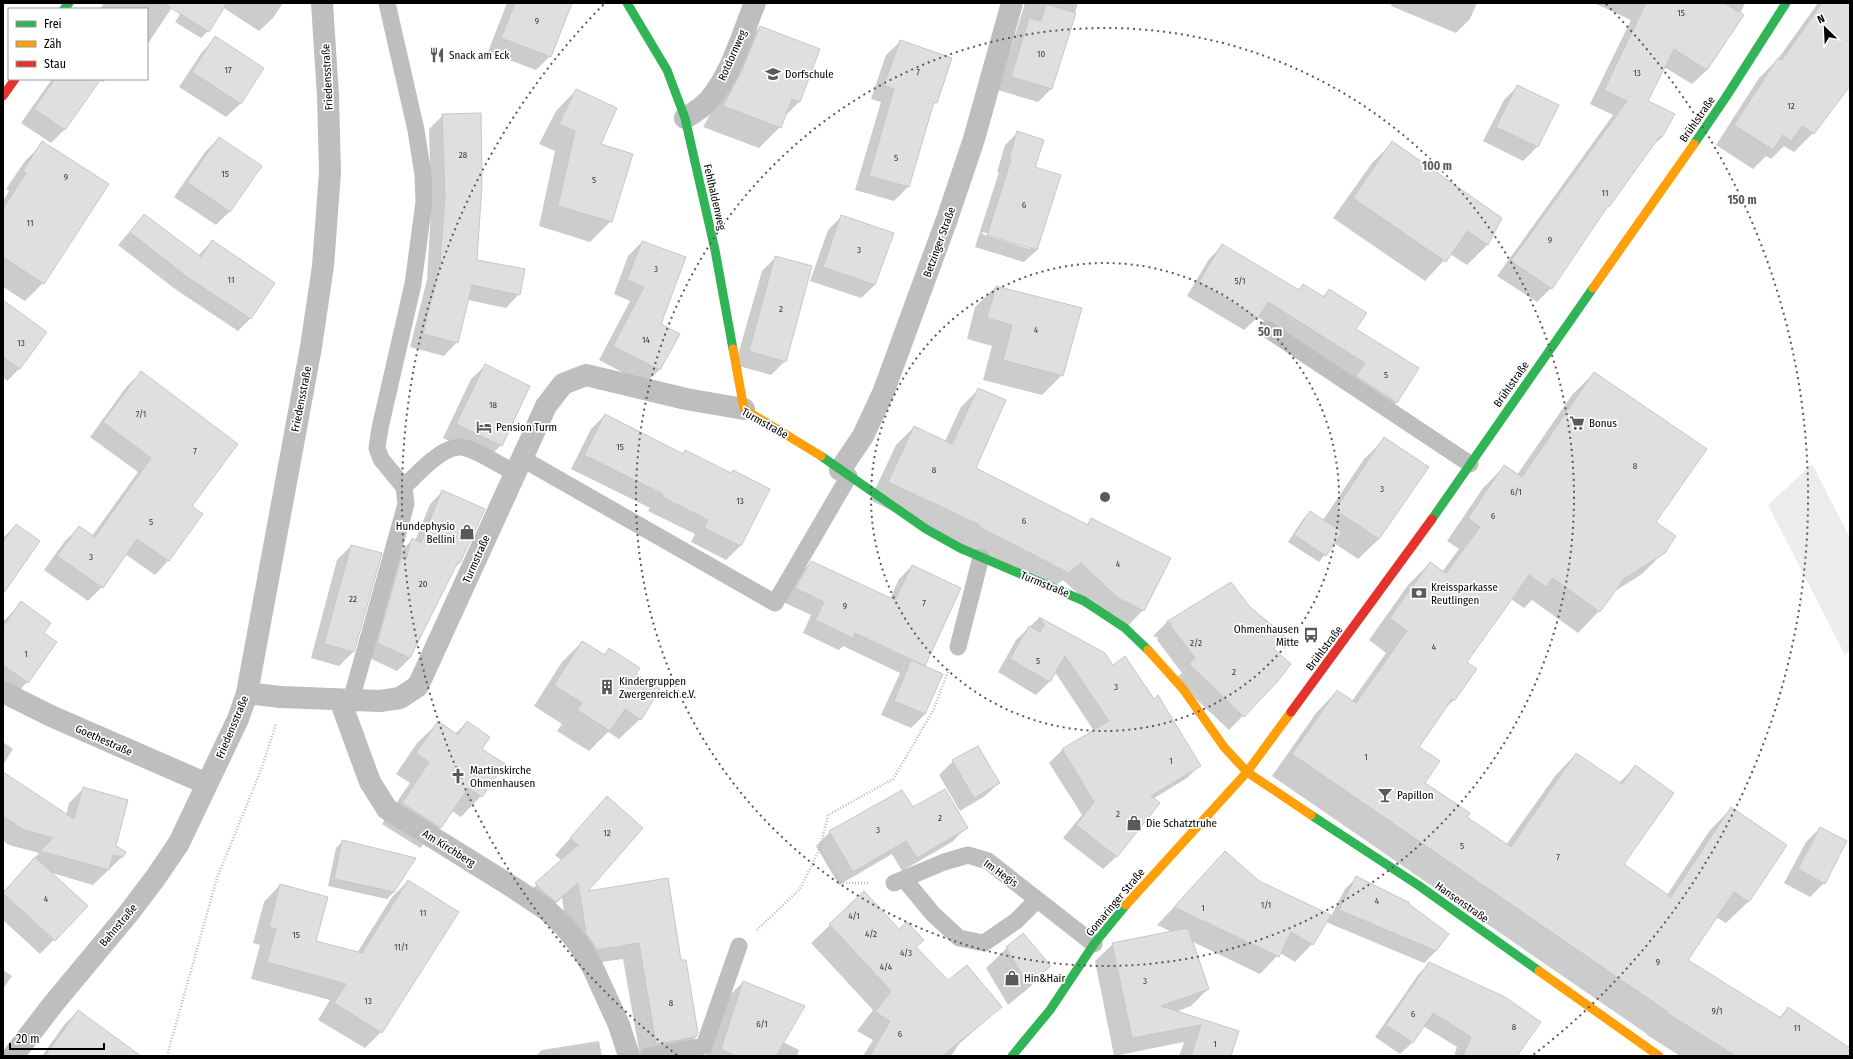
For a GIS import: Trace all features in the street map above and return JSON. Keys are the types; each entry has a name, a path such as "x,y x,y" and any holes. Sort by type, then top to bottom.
{"street":[{"name":"Friedensstraße","path":"207,784 238,719 247,693 311,347 323,266 330,172 328,96 322,3"},
{"name":"Fehlhaldenweg","path":"627,3 668,70 685,118 715,250 744,409"},
{"name":"Rotdornweg","path":"685,118 709,100 718,88 726,74 755,3"},
{"name":"Betzinger Straße","path":"845,473 883,393 948,219 974,139 1012,3"},
{"name":"Brühlstraße","path":"1247,772 1404,559 1726,97 1786,3"},
{"path":"3,96 14,80"},
{"name":"Turmstraße","path":"346,700 380,701 400,698 418,686 551,400 563,384 586,375 686,399 744,409 806,446 926,529 960,548 1084,601 1125,628 1158,661 1182,689 1224,747 1247,772"},
{"name":"Goethestraße","path":"3,692 51,716 207,784"},
{"path":"247,693 281,698 346,700"},
{"name":"Am Kirchberg","path":"346,700 370,782 387,810 514,888 547,910 563,925 578,943 593,968 619,1025 630,1056"},
{"name":"Gomaringer Straße","path":"1012,1056 1050,1010 1094,944 1120,911 1247,772"},
{"name":"Hansenstraße","path":"1247,772 1418,885 1659,1056"},
{"name":"Bahnstraße","path":"13,1056 54,1003 128,914 156,877 179,843 207,784"}],"lane":[{"path":"346,700 406,504 404,487 381,459 377,448 380,428 413,284 421,229 423,196 422,175 413,114 387,3"},
{"path":"1267,329 1470,464"},
{"path":"404,487 421,470 442,453 459,447 475,451 519,466 774,603 845,473"},
{"path":"958,647 981,557"},
{"name":"Im Hegis","path":"899,881 944,862 968,855 988,861 1094,944"},
{"path":"899,881 959,938 984,943 1016,922 1037,900"},
{"path":"648,1056 704,1046 739,946"}],"path":[{"path":"739,946 800,889 820,848 828,815 893,779 933,711 958,647"},
{"path":"167,1056 217,878 261,770 275,728 281,698"},
{"path":"820,848 841,883 899,881"}],"shaded area":[{"path":"1812,464 1850,538 1850,649 1845,655 1768,505"}],"building":[{"path":"163,3 227,3 209,32"},
{"path":"515,3 572,3 551,57 501,38"},
{"path":"1646,3 1724,3 1744,15 1707,70 1674,49 1648,101 1675,114 1662,137 1660,136 1609,207 1608,206 1552,289 1511,261 1627,101 1604,90"},
{"path":"1822,3 1850,3 1850,86 1814,134 1802,126 1791,141 1783,135 1773,150 1734,125 1778,58 1782,60"},
{"path":"1046,4 1076,13 1052,89 1011,77 1029,18 1041,21"},
{"name":"Dorfschule","path":"760,26 820,49 800,102 792,99 781,128 723,106 742,70"},
{"path":"215,36 264,68 241,104 192,72"},
{"path":"900,40 952,58 937,103 934,102 909,187 869,176 894,89 884,85"},
{"path":"54,80 100,80 65,130 34,109"},
{"path":"1517,85 1559,105 1538,147 1496,127"},
{"path":"576,89 617,108 601,144 633,154 612,222 558,206 575,131 559,124"},
{"path":"481,113 482,184 477,260 525,269 520,295 472,285 458,343 423,334 440,265 445,196 442,114"},
{"path":"1017,131 1044,140 1035,167 1061,175 1037,250 987,235 1011,160 1009,159"},
{"path":"219,137 262,166 230,212 187,182"},
{"path":"42,141 109,184 44,284 3,257 3,209 26,173 23,171"},
{"path":"1392,141 1502,218 1488,245 1467,231 1446,262 1353,198"},
{"path":"144,214 201,257 212,240 275,283 251,319 187,277 130,232"},
{"path":"841,215 894,233 875,285 823,267"},
{"path":"642,241 686,257 661,324 680,334 660,370 613,346 644,287 627,280"},
{"path":"1222,244 1299,290 1303,284 1324,297 1329,289 1367,313 1356,329 1419,368 1397,403 1356,376 1365,363 1268,302 1258,318 1199,282"},
{"path":"775,256 812,266 786,362 749,351"},
{"path":"996,286 1082,308 1063,376 1003,360 1012,325 987,318"},
{"path":"3,300 47,332 20,369 3,357"},
{"path":"485,364 530,386 502,446 456,424"},
{"path":"141,371 238,444 192,506 203,514 169,561 137,539 103,588 57,556 79,526 95,537 151,458 103,422"},
{"path":"1594,372 1707,449 1656,522 1676,536 1665,553 1624,579 1600,612 1553,578 1546,587 1529,575 1467,662 1477,669 1455,700 1452,699 1419,747 1440,761 1425,783 1470,813 1467,817 1511,847 1576,753 1622,784 1635,765 1674,793 1624,864 1671,897 1731,807 1787,845 1749,902 1734,892 1688,960 1781,1018 1788,1007 1850,1048 1850,1056 1736,1056 1667,1013 1668,1012 1292,754 1337,690 1356,703 1407,631 1390,618 1430,562 1446,573 1480,527 1468,518 1504,465 1522,477"},
{"path":"978,388 1006,400 976,468 1088,525 1091,518 1171,558 1144,611 1118,598 1081,563 1069,573 979,527 980,525 888,482 914,426 952,444"},
{"path":"605,414 683,454 685,450 731,473 733,470 770,489 741,546 704,528 708,520 662,497 663,494 584,455"},
{"path":"1384,437 1429,467 1379,539 1335,510"},
{"path":"442,490 485,509 460,563 458,562 410,658 377,643 401,558 406,559 412,538 421,543"},
{"path":"1310,511 1342,532 1326,556 1294,535"},
{"path":"16,524 40,541 3,594 3,542"},
{"path":"351,545 382,553 354,652 324,644"},
{"path":"811,561 895,600 912,565 961,588 925,666 855,633 853,638 815,620 824,602 795,588"},
{"path":"1231,582 1250,607 1285,636 1274,649 1291,664 1279,680 1244,717 1189,664 1195,658 1170,625 1172,624 1166,622"},
{"path":"21,601 51,623 44,633 57,642 28,683 3,665 3,627"},
{"path":"1039,617 1105,653 1113,665 1125,656 1154,699 1158,695 1201,766 1151,796 1160,803 1117,857 1076,825 1094,802 1062,749 1109,721 1065,656 1050,682 1010,659 1029,626 1040,632 1044,625 1045,626"},
{"name":"Kindergruppen Zwergenreich e.V.","path":"582,641 605,655 609,648 640,668 636,674 660,689 641,720 625,709 610,731 577,710 582,703 554,685"},
{"path":"911,660 943,674 925,714 894,701"},
{"name":"Martinskirche Ohmenhausen","path":"438,721 458,735 467,721 490,737 482,749 505,764 482,797 468,788 441,828 402,803 429,762 416,753"},
{"path":"978,746 1000,783 974,798 952,760"},
{"path":"3,772 74,819 83,787 128,800 116,846 126,852 123,857 113,855 109,870 40,851 53,838 24,830 3,816"},
{"path":"945,789 968,828 917,858 906,841 853,872 829,831 902,790 913,807"},
{"path":"607,796 643,828 588,891 668,878 681,960 686,960 698,1033 696,1037 656,1044 639,943 597,950 586,933 578,883 556,902 535,883 578,845 570,838"},
{"path":"1820,827 1847,841 1825,884 1798,869"},
{"path":"342,840 416,858 394,892 334,879"},
{"path":"1225,851 1259,881 1331,915 1313,945 1291,932 1279,957 1174,907"},
{"path":"35,857 88,906 55,941 3,893"},
{"path":"1356,876 1410,903 1409,904 1449,934 1436,951 1339,910"},
{"path":"408,880 459,912 382,1033 334,1003 346,984 267,962 276,929 269,927 280,884 328,897 316,941 362,953"},
{"path":"864,891 899,929 907,922 924,940 916,947 948,980 967,965 1002,1007 942,1056 870,1056 890,1021 875,1012 891,991 829,924"},
{"path":"1188,928 1209,989 1161,1006 1239,1031 1231,1056 1191,1056 1201,1025 1132,1038 1112,943"},
{"path":"1023,933 1051,966 1028,985 1006,947"},
{"path":"1429,962 1505,997 1541,1022 1517,1056 1463,1056 1471,1037 1433,1013 1413,1043 1386,1025"},
{"path":"743,981 805,1006 776,1056 736,1056 721,1049"},
{"path":"78,1010 141,1056 45,1056"}],"traffic: fast":[{"path":"65,8 69,3"},
{"path":"627,3 667,70 685,118 715,250 733,349"},
{"path":"1694,144 1786,3"},
{"path":"1432,519 1593,288"},
{"path":"821,456 926,529 960,548 1084,601 1125,628 1148,650"},
{"path":"1311,815 1418,885 1539,971"},
{"path":"1012,1056 1050,1010 1094,944 1126,905"}],"traffic: slow":[{"path":"1593,288 1694,144"},
{"path":"733,349 744,409 821,456"},
{"path":"1148,650 1183,689 1224,747 1247,772 1311,815"},
{"path":"1126,905 1247,772 1291,712"},
{"path":"1539,971 1659,1056"}],"traffic: jam":[{"path":"3,96 14,80"},
{"path":"1291,712 1432,519"}],"place":[{"name":"Snack am Eck","path":"437,55"},
{"name":"Dorfschule","path":"773,74"},
{"name":"Bonus","path":"1577,423"},
{"name":"Pension Turm","path":"484,427"},
{"name":"Hundephysio Bellini","path":"467,532"},
{"name":"Kreissparkasse Reutlingen","path":"1419,593"},
{"name":"Ohmenhausen Mitte","path":"1311,635"},
{"name":"Kindergruppen Zwergenreich e.V.","path":"607,687"},
{"name":"Martinskirche Ohmenhausen","path":"458,776"},
{"name":"Papillon","path":"1385,795"},
{"name":"Die Schatztruhe","path":"1134,823"},
{"name":"Hin&Hair","path":"1012,978"}]}
